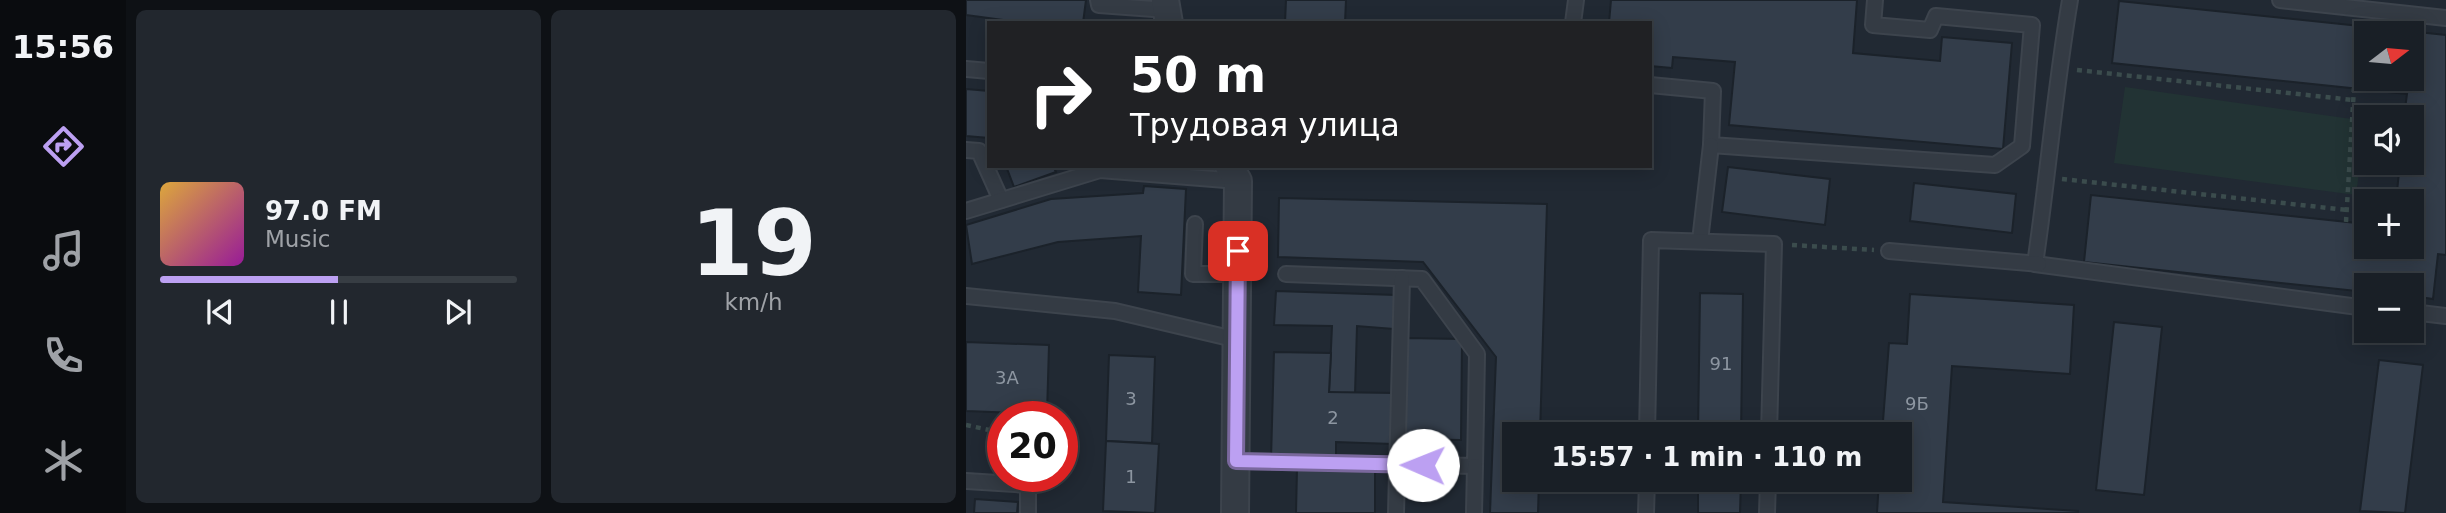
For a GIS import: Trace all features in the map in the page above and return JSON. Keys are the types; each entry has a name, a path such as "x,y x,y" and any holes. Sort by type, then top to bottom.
{"street":[{"path":"1233,173 1238,274 1235,513"}],"lane":[{"path":"1098,0 1098,5 1167,11"},
{"path":"1573,21 1576,0"},
{"path":"1711,145 1995,165 2022,146 2032,25 1937,16 1930,30 1873,25 1875,0"},
{"path":"2039,264 2035,264 2070,0"},
{"path":"2280,0 2446,18"},
{"path":"966,69 987,71"},
{"path":"1652,85 1713,91 1711,145 1700,241"},
{"path":"966,150 979,151 1001,201"},
{"path":"966,211 1084,170 1233,173"},
{"path":"1195,224 1193,274 1238,274"},
{"path":"1647,422 1651,240 1774,244 1769,422"},
{"path":"1889,251 2039,264 2354,306"},
{"path":"1286,274 1422,279 1478,354 1474,513"},
{"path":"1396,513 1402,278"},
{"path":"966,296 1115,312 1238,340"},
{"path":"2424,313 2446,316"},
{"path":"1236,461 1475,466"},
{"path":"966,481 1028,485 1028,513"},
{"path":"1646,513 1647,492"},
{"path":"1767,513 1768,492"}],"path":[{"path":"2059,68 2353,100"},
{"path":"2346,222 2354,88"},
{"path":"2047,177 2347,210"},
{"path":"1774,244 1889,251"},
{"path":"966,425 987,430"}],"shaded area":[{"path":"2125,87 2354,119 2354,175 2359,175 2354,195 2114,163"}],"building":[{"path":"966,0 1086,0 1083,21 1011,21 966,15"},
{"path":"1286,0 1346,0 1345,21 1285,21"},
{"path":"1611,0 1857,0 1853,53 1940,61 1942,37 2012,43 2003,149 1729,125 1735,62 1673,57 1672,68 1652,66 1652,21 1609,21"},
{"path":"2119,1 2354,25 2354,88 2112,63"},
{"path":"2424,33 2446,35 2446,255 2438,254 2433,299 2424,298 2424,273 2354,273 2354,291 2084,262 2091,195 2354,223 2354,259 2424,259 2424,189 2397,189 2399,175 2424,175 2424,105 2406,105 2407,94 2378,91 2424,91"},
{"path":"966,89 987,91 987,138 966,136"},
{"path":"1728,167 1830,179 1825,225 1722,212"},
{"path":"1007,168 1054,168 1056,172 1014,187"},
{"path":"1914,183 2016,194 2012,233 1910,221"},
{"path":"1144,186 1186,189 1181,295 1138,292 1141,236 1058,242 972,264 966,225 1051,199 1143,193"},
{"path":"1279,198 1547,204 1540,422 1502,422 1502,492 1539,492 1538,513 1490,513 1496,357 1423,262 1278,257"},
{"path":"1276,291 1396,295 1394,329 1357,326 1355,394 1329,392 1332,326 1274,325"},
{"path":"1700,293 1743,294 1741,422 1698,422"},
{"path":"1910,294 2074,305 2070,374 1952,366 1943,502 2078,513 1877,513 1878,492 1912,492 1912,422 1883,422 1889,343 1907,344"},
{"path":"2114,322 2162,327 2144,495 2096,490"},
{"path":"1405,338 1462,339 1461,440 1403,439"},
{"path":"966,342 1049,345 1047,401 987,401 987,412 966,411"},
{"path":"1274,352 1331,353 1329,392 1395,393 1393,444 1336,442 1336,462 1271,459"},
{"path":"1109,355 1155,357 1152,443 1106,441"},
{"path":"2379,360 2423,365 2405,513 2360,511"},
{"path":"1106,441 1159,444 1155,513 1103,511"},
{"path":"1297,469 1375,471 1375,513 1296,513"},
{"path":"1698,492 1741,492 1740,513 1698,513"},
{"path":"975,499 1018,502 1017,513 974,513"}],"route":[{"path":"1238,251 1236,461 1423,465"}]}
